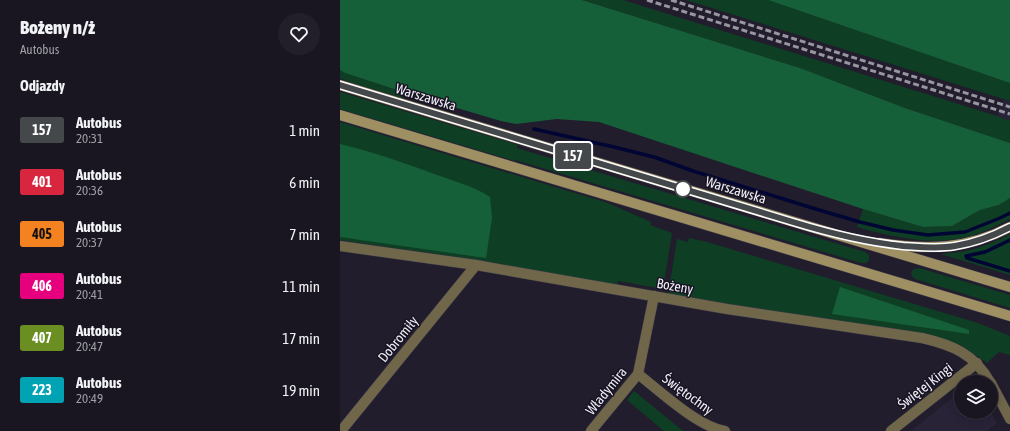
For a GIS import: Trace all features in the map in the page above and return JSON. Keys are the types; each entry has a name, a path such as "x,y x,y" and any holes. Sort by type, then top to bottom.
{"main road":[{"name":"Warszawska","path":"340,85 1010,287"},
{"path":"340,115 1010,316"},
{"path":"830,233 880,243 936,248 974,242 1010,227"},
{"path":"984,308 1010,321"}],"street":[{"name":"Bożeny","path":"340,246 476,265 799,320 922,338 941,342 964,353 977,363 986,375"},
{"name":"Dobromiły","path":"340,431 476,265"},
{"name":"Władymira","path":"591,431 638,374 654,296"},
{"name":"Świętej Kingi","path":"891,431 977,363"},
{"name":"Świętochny","path":"638,374 694,417 719,431"},
{"name":"Bożeny","path":"998,396 1010,419"}],"shaded area":[{"path":"1004,99 1010,101 1010,121 997,116"},
{"path":"954,397 954,419 995,419 997,423 987,431 911,431"}],"green space":[{"path":"340,0 582,0 800,68 905,108 1010,143 1010,198 999,205 980,210 952,226 923,227 863,209 599,122 557,119 516,124 501,121 403,92 340,70"},
{"path":"582,0 623,0 997,116 1010,121 1010,143 905,108 800,68"},
{"path":"686,0 768,0 1010,83 1010,101"},
{"path":"768,0 1010,0 1010,83"},
{"path":"340,70 403,92 402,98 340,78"},
{"path":"340,92 518,145 517,148 865,252 869,255 869,260 866,263 861,263 340,109"},
{"path":"340,122 608,203 651,222 650,225 672,233 663,289 618,281 617,285 503,265 502,263 340,240"},
{"path":"340,144 390,158 478,190 490,197 492,218 486,258 340,237"},
{"path":"1010,198 1010,219 984,231 953,240 940,241 912,239 857,227 863,209 923,227 952,226 980,210 999,205"},
{"path":"1010,234 1010,275 941,254 977,248"},
{"path":"689,238 707,242 978,323 1010,336 1010,355 999,352 987,363 961,345 937,337 668,295 677,239 688,242"},
{"path":"919,268 1010,295 1010,308 915,279 911,272 914,269"},
{"path":"840,287 969,330 969,334 832,314"},
{"path":"634,391 683,431 664,431 627,400"}],"waterway":[{"path":"534,129 654,157 693,171 819,210 893,230 928,235 965,232 1010,213"},
{"path":"1010,240 985,252 966,256 967,258 1010,271"}],"railway":[{"path":"647,0 1010,114"},
{"path":"671,0 1010,107"}],"bus line":[{"name":"157","path":"340,85 793,222 852,238 936,248 974,242 1010,227"}]}
